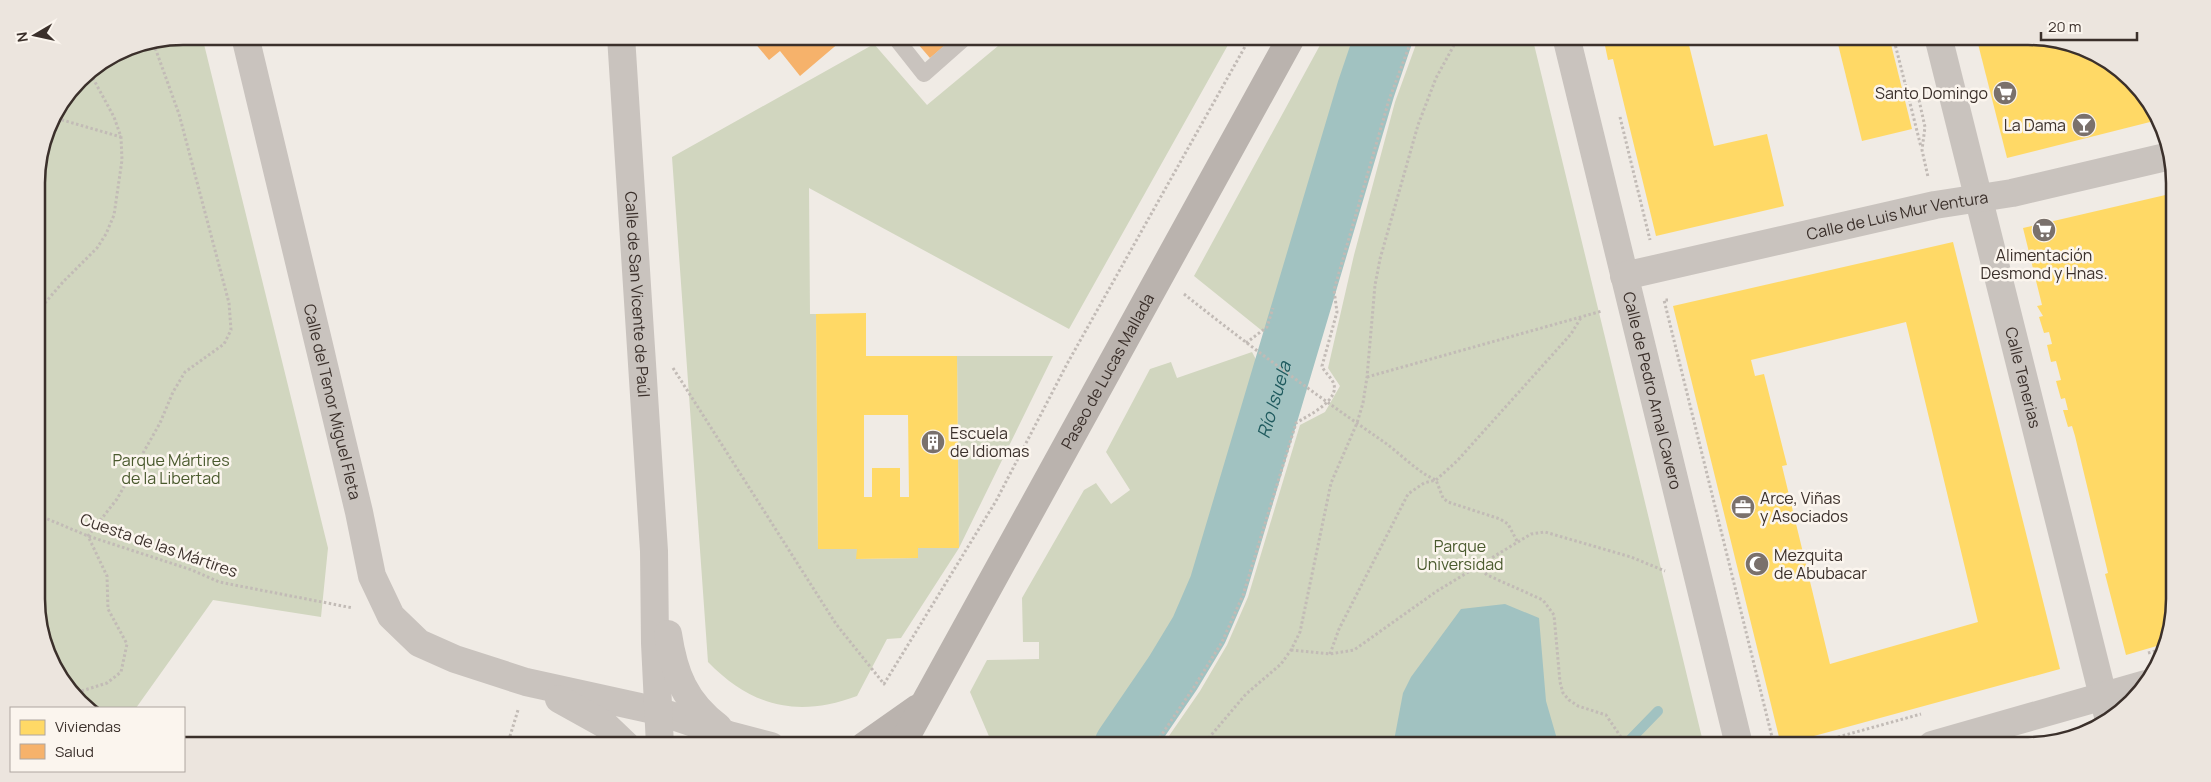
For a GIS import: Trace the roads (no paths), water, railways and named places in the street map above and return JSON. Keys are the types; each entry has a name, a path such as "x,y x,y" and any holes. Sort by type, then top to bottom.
{"main road":[{"name":"Paseo de Lucas Mallada","path":"887,737 922,706 1287,45"}],"street":[{"name":"Calle del Tenor Miguel Fleta","path":"247,45 372,576 391,616 419,643 455,660 526,682 658,711 732,737"},
{"name":"Calle de San Vicente de Paúl","path":"622,45 654,551 654,643 659,737"},
{"name":"Calle de Pedro Arnal Cavero","path":"1568,45 1738,737"},
{"name":"Calle Tenerias","path":"1940,45 2106,708"},
{"name":"Calle de Luis Mur Ventura","path":"1624,276 1935,205 2012,193 2163,158"},
{"name":"Calle de San Vicente de Paúl","path":"654,551 675,673 688,698 703,716 736,737"},
{"name":"Calle del Tenor Miguel Fleta","path":"526,682 604,724 618,737"},
{"path":"1973,737 2106,708 2124,697"}],"lane":[{"path":"901,45 924,74 957,45"}],"water":[{"path":"1505,604 1539,618 1546,701 1556,737 1395,737 1403,693 1411,677 1461,609"}],"waterway":[{"name":"Río Isuela","path":"1129,737 1173,673 1199,630 1218,586 1366,89 1381,45"},
{"path":"1633,737 1658,711"}],"place":[{"name":"Santo Domingo","path":"2005,93"},
{"name":"La Dama","path":"2084,125"},
{"name":"Alimentación Desmond y Hnas.","path":"2044,230"},
{"name":"Escuela de Idiomas","path":"933,442"},
{"name":"Arce, Viñas y Asociados","path":"1743,507"},
{"name":"Mezquita de Abubacar","path":"1757,564"}],"park label":[{"name":"Parque Mártires de la Libertad","path":"171,469"},
{"name":"Parque Universidad","path":"1460,555"}]}
